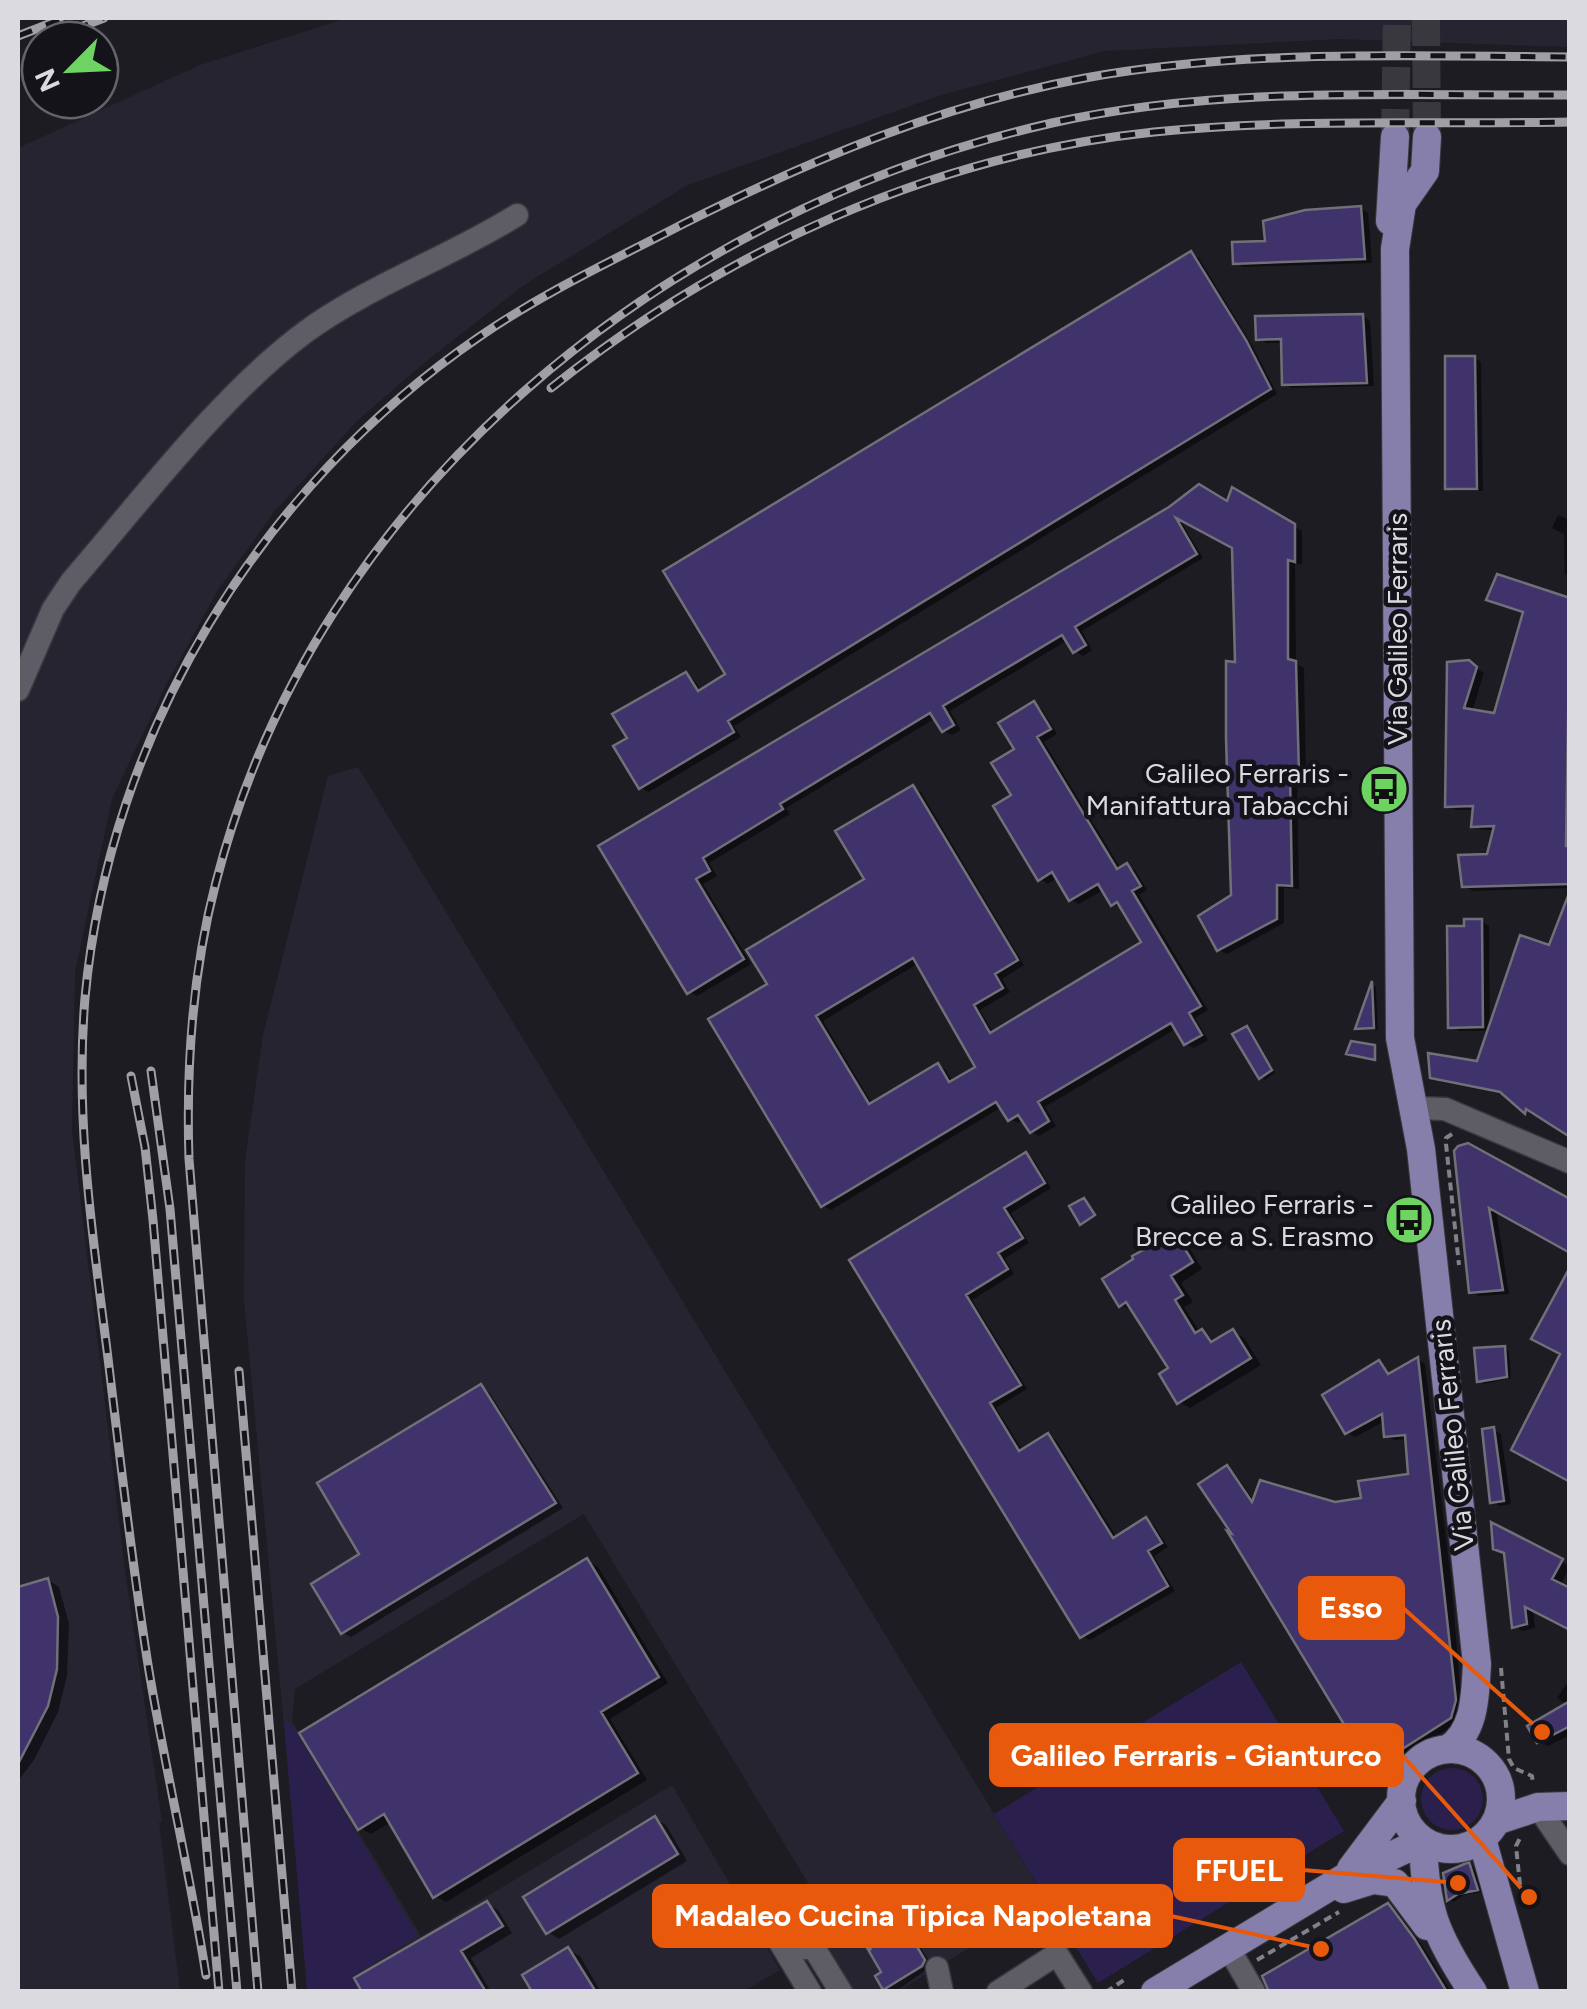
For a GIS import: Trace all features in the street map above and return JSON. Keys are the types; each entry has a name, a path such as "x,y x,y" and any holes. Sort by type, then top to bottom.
{"main road":[{"name":"Via Galileo Ferraris","path":"1426,137 1426,167 1402,204 1395,249 1400,1038 1421,1150 1488,1660 1486,1743 1495,1779"},
{"name":"Via Galileo Ferraris","path":"1395,138 1390,233 1395,249"},
{"name":"Via Galileo Ferraris","path":"1448,1749 1458,1743 1468,1726 1488,1660"},
{"path":"1536,1796 1468,1847 1452,1849 1423,1840 1408,1823 1402,1801 1403,1786 1414,1766 1433,1752 1448,1749 1472,1754 1495,1779 1570,1806"},
{"path":"1495,1779 1489,1830 1511,1944 1525,1992"},
{"path":"1344,1878 1402,1801"},
{"path":"1155,1992 1239,1956 1292,1910 1344,1878 1423,1840"},
{"path":"1423,1840 1429,1911 1441,1942"},
{"path":"1292,1910 1352,1886 1386,1880 1402,1888 1472,1987"},
{"path":"1505,1992 1514,1978 1511,1944"}],"street":[{"path":"18,690 53,609 71,582 202,432 253,380 302,334 326,318 460,250 517,215"},
{"path":"1413,1108 1445,1110 1570,1162"},
{"path":"1536,1796 1570,1854"},
{"path":"810,1992 780,1942 814,1948 840,1992"},
{"path":"998,1992 1057,1954 1081,1992"},
{"path":"1239,1956 1254,1992"}],"path":[{"path":"1459,1130 1447,1137 1446,1144 1459,1272"},
{"path":"1488,1660 1509,1759 1514,1768 1532,1776 1536,1796"},
{"path":"1521,1894 1516,1846 1519,1837 1528,1834"},
{"path":"1239,1956 1345,1908"},
{"path":"1106,1992 1124,1980"}],"shaded area":[{"path":"347,18 1569,18 1569,47 1340,39 1105,51 941,95 688,185 524,285 429,359 357,421 274,512 218,590 167,683 112,799 75,972 72,1130 125,1570 162,1822 180,1991 18,1991 18,148 79,120 120,120 120,101 200,65"},
{"path":"358,767 1047,1901 898,1991 852,1991 820,1940 836,1929 584,1514 295,1689 292,1721 421,1936 672,1785 780,1970 742,1992 309,1992 244,1300 245,1161 263,1035 328,776"},
{"path":"1241,1662 1344,1831 1098,1983 994,1814"},
{"path":"284,1723 291,1723 418,1936 353,1976 362,1991 307,1991"},
{"path":"1452,1768 1474,1777 1483,1799 1474,1821 1452,1830 1430,1821 1421,1799 1430,1777"}],"building":[{"path":"1361,206 1365,259 1233,264 1232,242 1265,241 1263,221 1305,210"},
{"path":"1191,251 1271,389 728,721 734,732 639,789 613,746 627,738 612,714 686,672 698,691 725,674 663,571"},
{"path":"1363,314 1367,383 1282,385 1281,339 1256,340 1255,316"},
{"path":"1445,356 1475,356 1477,489 1445,489"},
{"path":"1199,484 1227,501 1232,487 1295,524 1295,562 1288,560 1288,659 1296,661 1299,774 1290,773 1292,886 1277,885 1277,919 1217,951 1198,916 1231,895 1226,661 1235,662 1232,548 1176,518 1197,554 1075,627 1086,645 1073,653 1062,635 943,706 954,725 942,732 930,713 780,804 783,809 703,858 710,871 696,879 744,959 687,994 598,846 1169,507"},
{"path":"1497,574 1570,598 1566,846 1570,846 1570,884 1462,887 1458,855 1487,854 1494,826 1471,827 1473,806 1445,807 1447,662 1469,660 1477,667 1464,708 1494,713 1523,612 1486,600"},
{"path":"1034,701 1051,729 1037,737 1117,869 1127,863 1141,886 1132,891 1201,1006 1189,1013 1202,1035 1184,1045 1171,1023 1038,1102 1049,1121 1030,1133 1018,1115 1008,1121 996,1102 821,1207 708,1019 767,984 746,950 864,879 835,831 913,785 1018,960 995,974 1003,988 974,1005 990,1033 1141,942 1117,902 1111,906 1098,884 1069,901 1052,872 1038,881 993,806 1011,795 991,763 1014,749 998,723","holes":["913,958 975,1067 949,1082 938,1063 869,1104 816,1016"]},
{"path":"1568,896 1570,1137 1526,1109 1525,1114 1500,1092 1430,1078 1428,1053 1477,1061 1520,935 1549,945"},
{"path":"1464,919 1482,919 1483,1027 1448,1028 1447,926 1464,926"},
{"path":"1372,981 1374,1028 1355,1029"},
{"path":"1247,1026 1272,1070 1259,1079 1232,1034"},
{"path":"1351,1041 1375,1045 1375,1060 1346,1054"},
{"path":"1468,1143 1570,1199 1570,1253 1489,1208 1503,1290 1469,1293 1454,1151"},
{"path":"1026,1152 1045,1183 1004,1208 1023,1238 998,1253 1008,1269 966,1295 1021,1385 990,1403 1019,1451 1048,1433 1113,1538 1146,1517 1162,1543 1148,1551 1168,1586 1080,1638 849,1260"},
{"path":"1084,1198 1095,1215 1080,1225 1069,1206"},
{"path":"1175,1233 1193,1262 1171,1276 1183,1295 1175,1300 1195,1333 1202,1329 1211,1342 1233,1329 1251,1358 1177,1404 1159,1374 1168,1368 1126,1302 1119,1307 1102,1279 1132,1256"},
{"path":"1570,1267 1570,1482 1511,1450 1560,1354 1531,1339"},
{"path":"1505,1346 1507,1377 1477,1382 1474,1348"},
{"path":"1418,1357 1456,1700 1451,1718 1371,1769 1198,1484 1227,1465 1252,1502 1260,1480 1335,1502 1361,1498 1358,1481 1408,1474 1405,1435 1384,1437 1382,1414 1345,1434 1322,1395 1379,1360 1388,1374"},
{"path":"481,1384 556,1503 341,1634 311,1584 359,1554 317,1483"},
{"path":"1494,1427 1504,1501 1490,1503 1482,1429"},
{"path":"1491,1522 1563,1559 1552,1579 1570,1588 1570,1630 1525,1607 1527,1624 1512,1628 1504,1553 1493,1549"},
{"path":"587,1558 659,1677 601,1712 638,1773 433,1898 384,1814 358,1830 299,1733"},
{"path":"48,1578 58,1617 57,1669 48,1706 18,1764 18,1587"},
{"path":"1570,1701 1570,1726 1537,1743 1527,1726"},
{"path":"655,1816 678,1854 546,1934 523,1897"},
{"path":"1469,1862 1478,1890 1447,1901 1443,1873"},
{"path":"865,1888 887,1915 882,1918 897,1943 910,1935 925,1960 922,1966 883,1990 875,1976 881,1972 866,1946 871,1950 843,1902"},
{"path":"487,1901 503,1926 461,1951 486,1992 362,1992 354,1978"},
{"path":"1388,1903 1447,1992 1269,1992 1262,1976"},
{"path":"568,1947 596,1992 532,1992 522,1975"}],"tunnel":[{"path":"1395,137 1397,18"},
{"path":"1426,18 1427,137"}],"railway":[{"path":"99,20 104,18"},
{"path":"206,1975 156,1709 132,1551 91,1218 82,1042 100,900 126,804 162,712 209,624 264,542 328,466 400,398 479,337 529,305 685,223 880,136 1032,89 1206,62 1327,56 1570,57"},
{"path":"258,1992 189,1159 190,1054 201,951 216,882 265,741 335,611 423,493 527,388 645,298 773,223 910,165 1052,123 1180,103 1310,95 1570,95"},
{"path":"551,388 617,338 759,252 834,217 990,162 1071,144 1206,128 1310,123 1570,122"},
{"path":"151,1071 170,1209 237,1992"},
{"path":"131,1076 145,1147 153,1220 219,1992"},
{"path":"239,1371 292,1992"}],"place":[{"name":"Galileo Ferraris - Manifattura Tabacchi","path":"1384,789"},
{"name":"Galileo Ferraris - Brecce a S. Erasmo","path":"1409,1220"},
{"name":"Esso","path":"1542,1732"},
{"name":"FFUEL","path":"1458,1883"},
{"name":"Galileo Ferraris - Gianturco","path":"1529,1897"},
{"name":"Madaleo Cucina Tipica Napoletana","path":"1321,1949"}]}
